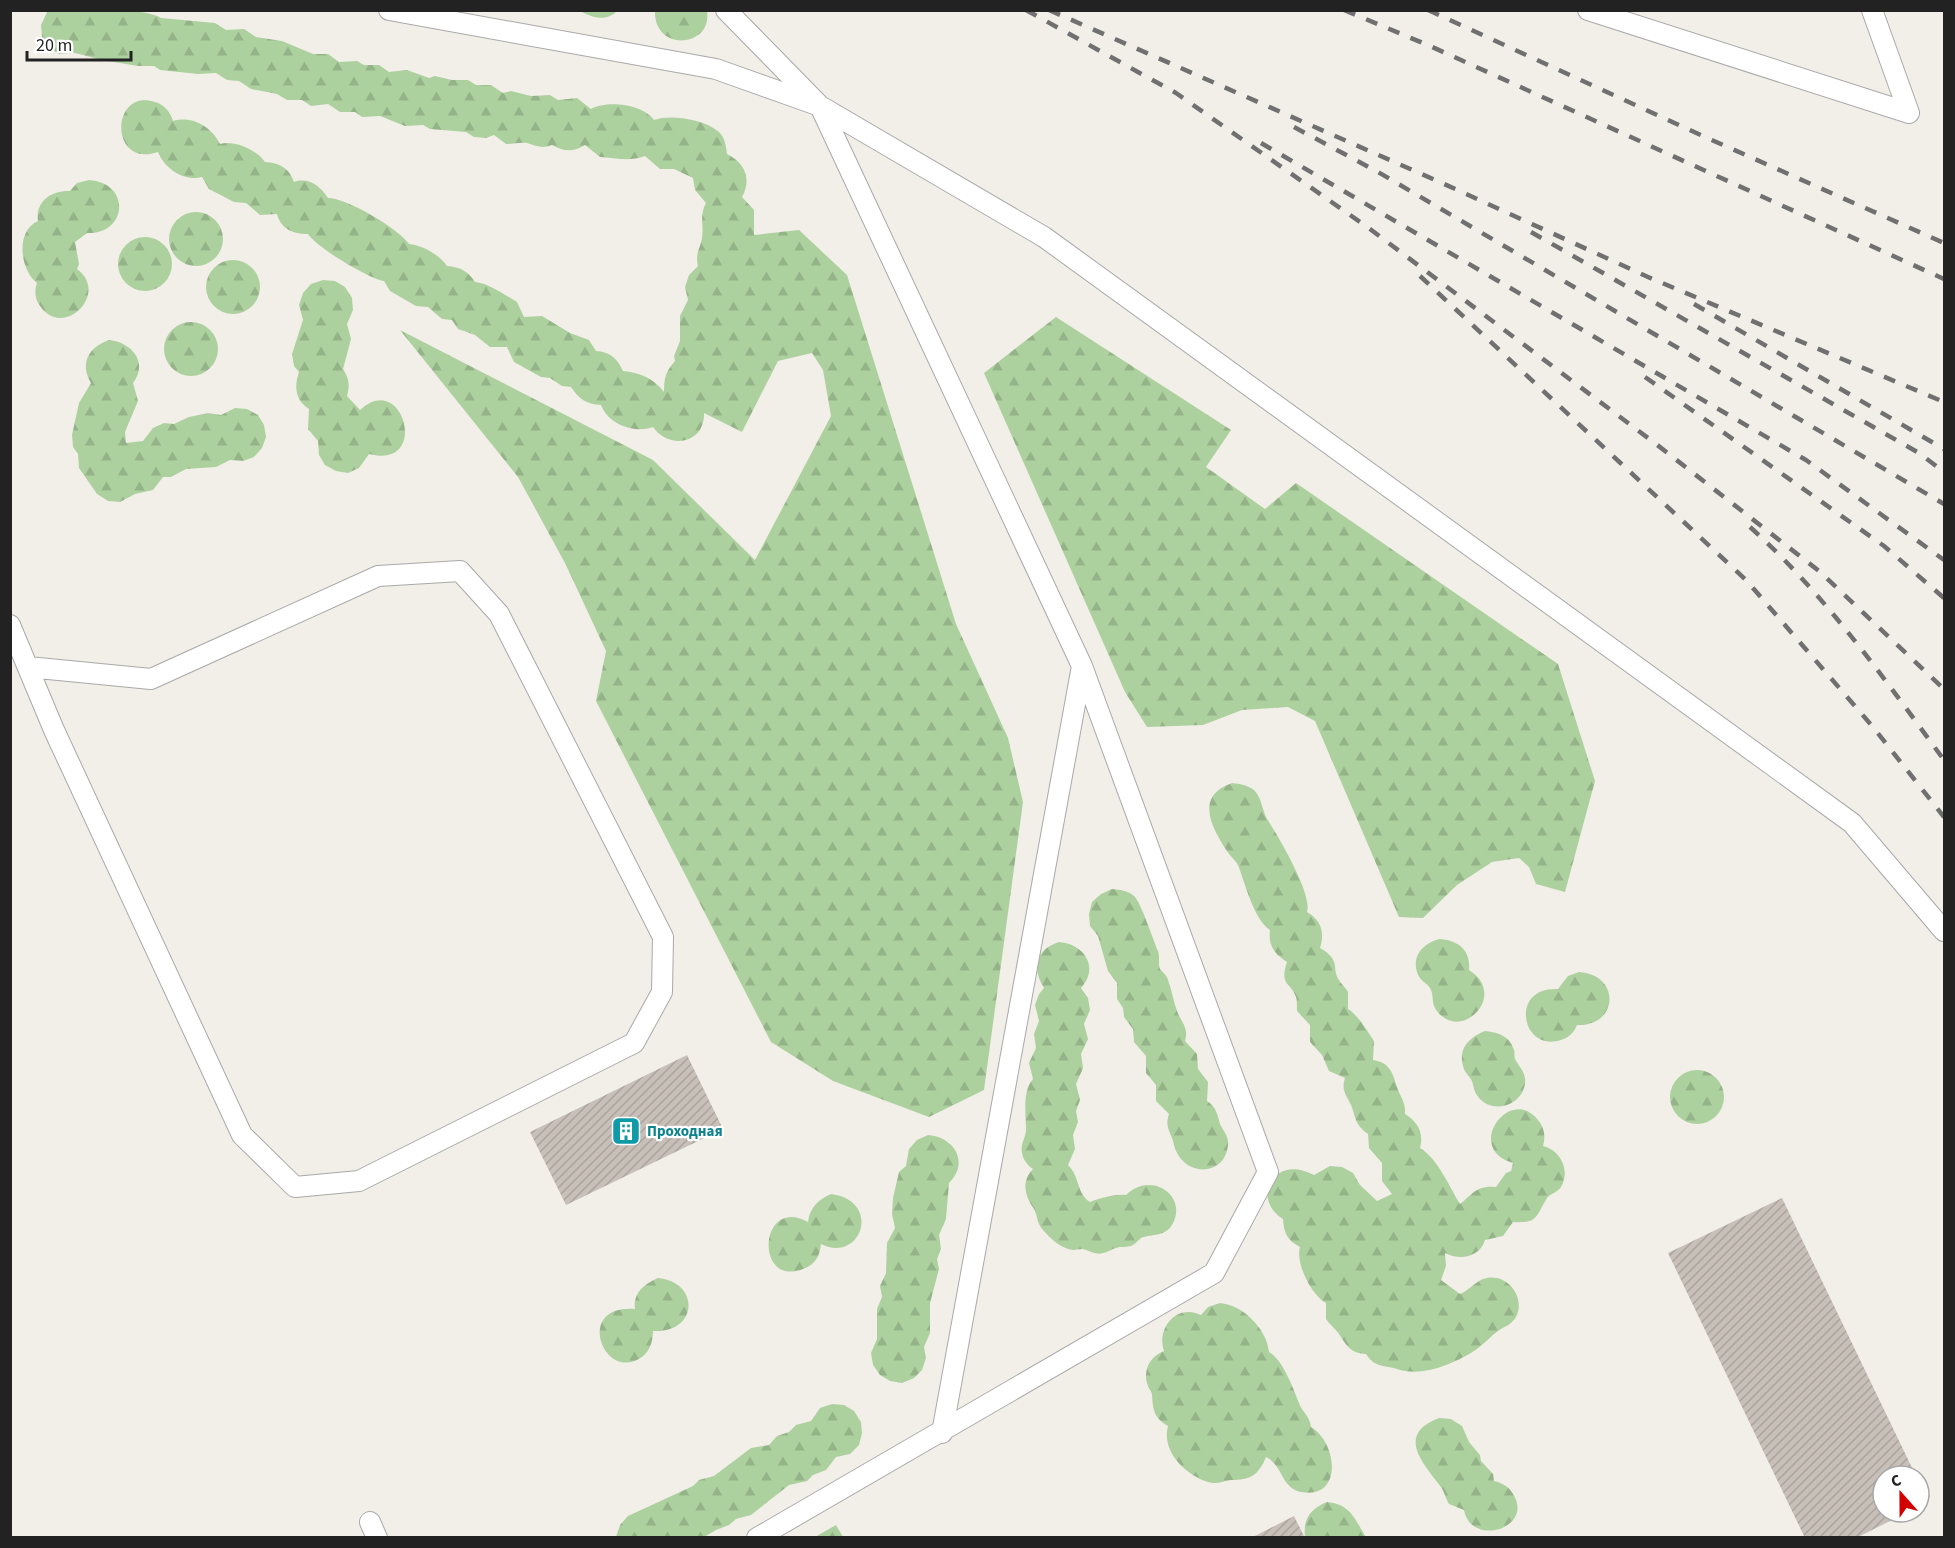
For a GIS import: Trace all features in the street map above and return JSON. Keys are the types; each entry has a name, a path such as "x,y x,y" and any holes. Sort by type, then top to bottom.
{"lane":[{"path":"389,10 716,69 820,106 1044,237 1843,816 1852,823 1944,931"},
{"path":"726,10 820,106 1082,666 1268,1172 1214,1273 757,1538"},
{"path":"1588,10 1909,113 1872,10"},
{"path":"10,625 28,668 54,730 242,1135 296,1187 359,1181 634,1043 662,992 663,937 499,614 460,571 378,576 151,679 28,668"},
{"path":"942,1432 1082,666"}],"green space":[{"path":"48,10 123,10 151,14 161,18 215,23 226,30 244,29 256,37 282,41 313,54 328,54 339,62 357,61 364,65 379,65 389,72 407,70 429,78 435,76 452,80 468,80 476,85 491,85 503,93 511,91 531,96 550,95 558,100 577,98 591,109 606,105 624,105 642,110 654,120 678,118 696,121 719,132 724,139 727,154 738,162 745,172 746,184 742,197 754,210 754,235 799,230 847,275 956,624 1008,738 1023,802 984,1090 929,1117 833,1081 771,1042 596,701 606,651 565,563 518,477 400,330 653,460 755,560 831,416 823,370 812,353 778,361 742,432 704,413 699,432 685,440 668,439 653,427 638,429 622,426 604,412 601,405 583,400 571,387 562,386 550,378 541,377 514,362 507,347 490,347 475,335 458,329 452,320 442,319 428,307 416,306 390,291 384,281 343,262 321,247 308,234 288,230 281,223 277,214 260,215 246,203 234,202 209,189 202,177 182,176 165,163 158,152 142,154 131,149 124,140 121,128 123,116 130,106 140,101 158,103 167,109 173,121 187,120 201,124 212,132 220,144 232,143 245,147 265,162 283,167 294,182 309,182 318,186 328,198 337,199 372,215 395,230 409,244 430,251 447,266 463,270 475,282 491,287 517,302 524,317 542,316 570,333 589,340 596,351 609,354 616,359 623,371 646,377 664,392 666,376 675,361 674,356 680,341 680,316 688,300 685,287 689,275 698,266 697,254 702,238 702,216 706,203 695,190 693,178 674,169 660,169 645,156 628,159 600,157 585,145 569,150 552,145 542,147 525,143 506,144 494,135 486,138 474,137 466,132 430,129 423,125 405,126 380,116 362,117 355,112 340,112 328,104 311,106 302,100 287,100 277,94 251,89 239,81 227,80 216,73 198,74 160,70 154,66 138,66 75,53 59,54 49,47 42,37 41,25"},
{"path":"655,10 707,11 706,23 701,32 693,38 672,39 663,34 657,24"},
{"path":"580,11 617,11 608,17 599,18"},
{"path":"89,180 103,183 112,190 118,199 117,218 110,226 100,231 87,233 75,242 79,264 77,269 86,279 89,290 80,309 71,316 61,318 50,315 38,303 37,283 27,269 22,251 23,242 31,226 38,221 39,208 46,198 57,192 70,191 77,183"},
{"path":"196,212 206,214 215,220 221,229 223,239 221,249 215,258 206,264 196,266 186,264 177,258 171,249 169,239 171,229 177,220 186,214"},
{"path":"145,237 155,239 164,245 170,254 172,264 170,274 164,283 155,289 145,291 135,289 126,283 120,274 118,264 120,254 126,245 135,239"},
{"path":"233,260 243,262 252,268 258,277 260,287 258,297 252,306 243,312 233,314 223,312 214,306 208,297 206,287 208,277 214,268 223,262"},
{"path":"323,280 335,281 345,287 352,298 353,310 347,324 351,339 343,369 347,375 347,396 360,410 375,401 388,402 398,410 404,423 405,436 400,448 388,455 369,454 359,468 348,473 336,471 325,465 319,455 318,441 308,429 309,409 301,402 297,393 296,383 299,372 294,366 292,354 303,320 299,305 303,293 311,284"},
{"path":"1056,317 1231,430 1206,467 1265,509 1296,483 1558,664 1595,781 1565,892 1536,884 1529,867 1519,858 1492,862 1457,885 1423,918 1399,917 1315,721 1288,707 1242,710 1203,725 1147,727 1125,692 984,373"},
{"path":"191,322 201,324 210,330 216,339 218,349 216,359 210,368 201,374 191,376 181,374 172,368 166,359 164,349 166,339 172,330 181,324"},
{"path":"109,340 130,349 138,361 139,368 133,383 138,401 125,432 126,443 143,441 153,428 164,423 174,424 189,417 208,413 221,415 235,408 247,409 258,415 264,425 266,437 262,448 254,457 243,461 230,460 216,467 186,469 171,477 163,477 153,490 135,494 120,502 108,501 97,494 79,468 78,454 73,447 72,435 79,403 91,383 86,362 91,351"},
{"path":"1232,783 1249,787 1259,797 1267,819 1300,879 1305,892 1307,912 1316,919 1321,927 1320,948 1334,961 1337,976 1348,992 1348,1009 1374,1041 1373,1060 1383,1063 1392,1073 1404,1103 1405,1114 1419,1128 1420,1148 1438,1166 1460,1204 1479,1189 1496,1187 1506,1173 1511,1171 1513,1163 1499,1156 1492,1145 1492,1134 1496,1123 1505,1114 1515,1110 1527,1111 1538,1120 1544,1132 1543,1146 1559,1156 1562,1162 1564,1181 1558,1190 1547,1198 1535,1218 1527,1222 1513,1222 1503,1236 1485,1240 1479,1250 1469,1256 1457,1257 1445,1253 1446,1266 1441,1280 1460,1294 1483,1279 1495,1278 1502,1280 1513,1289 1519,1302 1516,1317 1512,1322 1477,1349 1438,1368 1417,1372 1380,1365 1366,1354 1350,1348 1326,1319 1326,1303 1315,1294 1302,1270 1300,1247 1287,1236 1283,1219 1273,1210 1268,1201 1271,1181 1278,1174 1288,1170 1300,1170 1314,1175 1330,1166 1342,1167 1353,1173 1360,1185 1377,1201 1392,1194 1382,1181 1382,1163 1369,1148 1368,1134 1355,1118 1345,1092 1345,1078 1329,1071 1322,1055 1310,1042 1310,1025 1297,1011 1296,997 1285,980 1287,962 1273,949 1270,930 1259,918 1238,865 1223,845 1213,826 1210,806 1213,797 1220,789"},
{"path":"1112,889 1131,894 1140,906 1158,951 1160,969 1166,975 1185,1028 1185,1041 1197,1054 1198,1069 1208,1082 1207,1101 1216,1111 1228,1142 1225,1156 1212,1168 1194,1168 1178,1156 1168,1127 1169,1114 1156,1101 1156,1085 1146,1073 1146,1056 1134,1042 1133,1029 1124,1017 1123,1008 1117,999 1117,983 1108,971 1098,936 1090,926 1089,914 1092,902 1101,894"},
{"path":"1439,939 1452,941 1462,947 1468,957 1469,970 1480,980 1484,991 1483,1002 1477,1012 1468,1019 1458,1022 1447,1019 1437,1011 1431,990 1417,973 1416,962 1419,953 1425,946"},
{"path":"1059,942 1076,947 1082,952 1089,965 1087,980 1081,988 1088,998 1090,1010 1084,1024 1088,1039 1081,1054 1083,1068 1076,1084 1080,1100 1076,1111 1078,1122 1073,1135 1075,1149 1068,1165 1075,1174 1082,1194 1090,1202 1126,1195 1146,1185 1165,1190 1172,1196 1176,1205 1172,1225 1166,1231 1143,1237 1131,1246 1118,1247 1101,1254 1083,1249 1068,1249 1053,1240 1041,1227 1026,1192 1027,1178 1033,1169 1024,1160 1022,1150 1026,1130 1026,1096 1033,1079 1029,1063 1036,1048 1034,1034 1039,1021 1035,1005 1044,988 1037,967 1038,960 1045,949"},
{"path":"1579,972 1593,975 1603,982 1610,1000 1607,1010 1601,1018 1591,1023 1577,1025 1564,1039 1547,1041 1537,1037 1530,1029 1526,1018 1527,1007 1532,998 1542,991 1558,989 1568,976"},
{"path":"1485,1031 1498,1034 1509,1041 1524,1076 1525,1083 1521,1094 1516,1100 1504,1106 1484,1103 1475,1092 1472,1081 1463,1066 1462,1054 1466,1044"},
{"path":"1697,1070 1707,1072 1716,1078 1722,1087 1724,1097 1722,1107 1716,1116 1707,1122 1697,1124 1687,1122 1678,1116 1672,1107 1670,1097 1672,1087 1678,1078 1687,1072"},
{"path":"928,1135 945,1140 952,1146 958,1159 958,1167 949,1183 946,1219 939,1235 941,1249 937,1259 939,1269 930,1303 930,1333 924,1347 926,1358 922,1370 914,1378 902,1383 890,1381 880,1375 873,1365 871,1353 877,1339 877,1309 882,1297 880,1286 886,1273 887,1243 895,1228 892,1214 893,1198 899,1172 906,1166 909,1149 917,1140"},
{"path":"831,1194 847,1199 857,1208 861,1218 860,1229 855,1239 847,1246 835,1248 821,1244 816,1260 803,1269 787,1271 776,1266 770,1255 769,1242 772,1230 780,1221 792,1217 808,1222 815,1205"},
{"path":"658,1278 682,1288 689,1307 686,1317 679,1325 668,1330 653,1331 650,1346 642,1357 628,1362 616,1360 607,1352 601,1341 600,1329 605,1318 616,1311 635,1309 636,1298 640,1290"},
{"path":"1220,1303 1237,1308 1259,1327 1269,1352 1279,1361 1287,1375 1311,1427 1327,1445 1331,1457 1330,1479 1324,1487 1315,1492 1294,1490 1276,1465 1266,1457 1260,1469 1253,1476 1211,1483 1191,1474 1172,1453 1168,1445 1168,1426 1157,1417 1146,1380 1148,1365 1155,1356 1164,1351 1163,1334 1170,1320 1184,1312 1201,1315 1208,1307"},
{"path":"832,1404 844,1405 854,1411 861,1422 862,1433 859,1445 850,1454 836,1457 826,1470 813,1475 807,1481 789,1485 751,1515 736,1519 704,1537 616,1537 620,1525 628,1516 693,1486 699,1480 714,1476 751,1448 769,1445 777,1436 789,1432 796,1425 811,1421 820,1408"},
{"path":"1439,1418 1451,1419 1462,1426 1469,1442 1480,1455 1481,1461 1493,1474 1494,1481 1505,1486 1513,1494 1517,1506 1516,1516 1509,1524 1488,1531 1478,1528 1469,1522 1464,1510 1449,1504 1417,1451 1418,1433 1426,1425"},
{"path":"1327,1502 1347,1509 1366,1537 1305,1537 1305,1525 1309,1515"},
{"path":"836,1525 843,1537 815,1537"}],"building":[{"name":"Проходная","path":"687,1055 723,1129 566,1205 530,1132"},
{"path":"1782,1198 1910,1464 1871,1464 1871,1524 1884,1524 1856,1538 1805,1538 1668,1253"},
{"path":"1294,1516 1305,1538 1251,1538"}],"railway":[{"path":"1026,10 1176,93 1370,229 1656,444 1819,571 1944,689"},
{"path":"1049,10 1442,183 1648,277 1944,402"},
{"path":"1344,10 1430,46 1944,279"},
{"path":"1428,10 1944,243"},
{"path":"1294,127 1378,172 1944,504"},
{"path":"1261,143 1806,460 1944,560"},
{"path":"1531,232 1919,453 1944,472"},
{"path":"1420,276 1746,580 1873,727 1944,817"},
{"path":"1694,304 1944,449"},
{"path":"1645,377 1884,546 1944,598"},
{"path":"1750,527 1829,609 1877,669 1944,760"}],"place":[{"name":"Проходная","path":"626,1131"}]}
